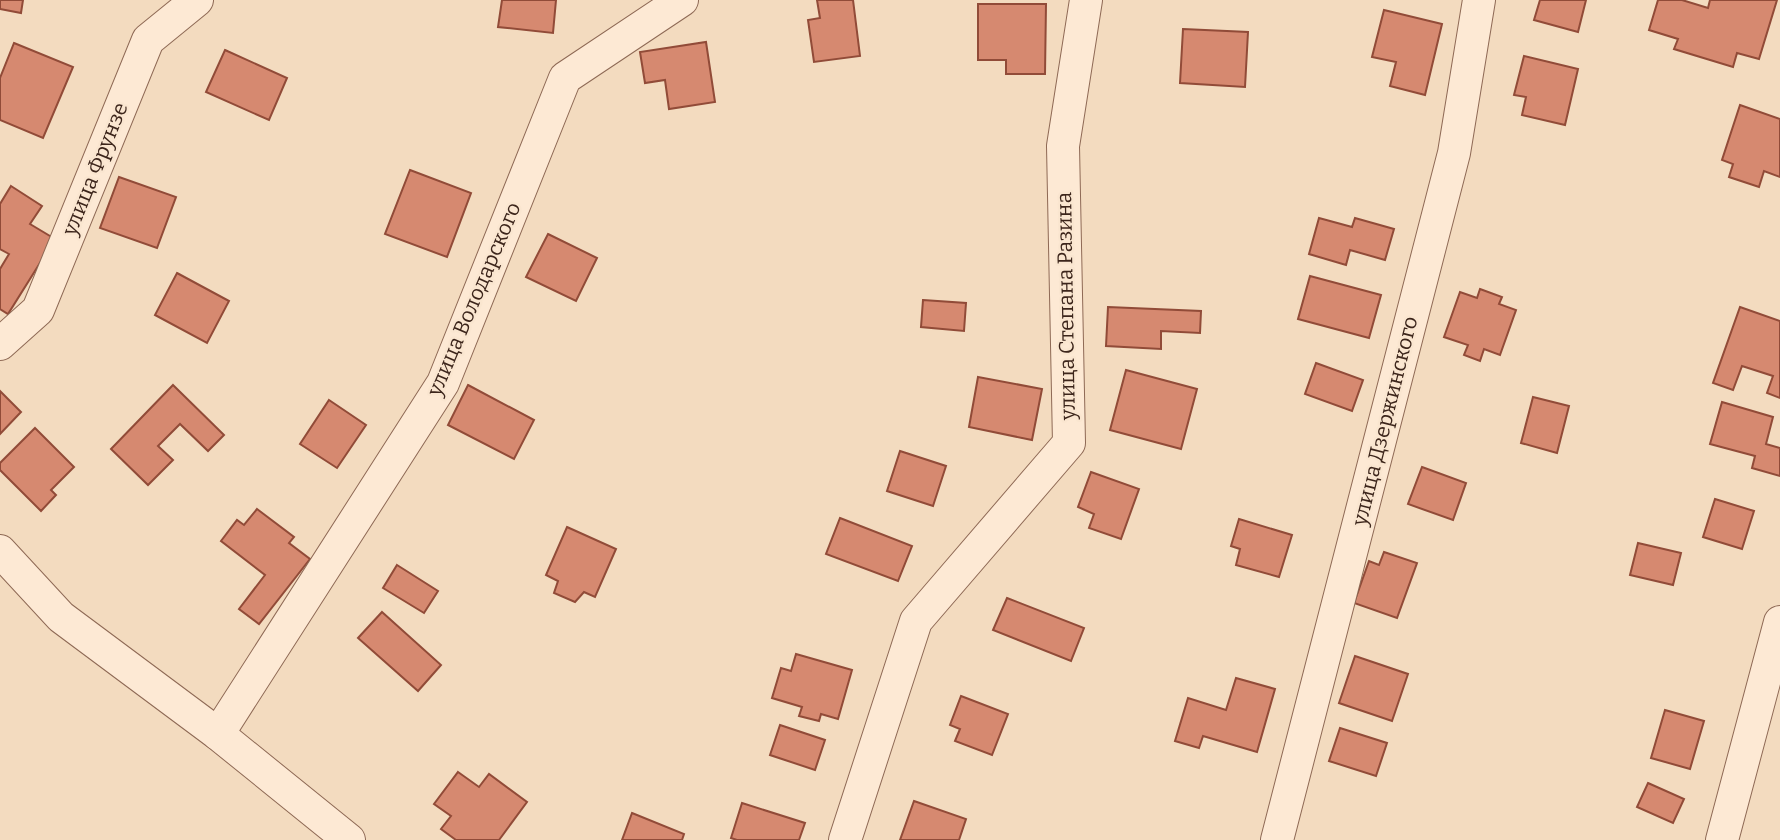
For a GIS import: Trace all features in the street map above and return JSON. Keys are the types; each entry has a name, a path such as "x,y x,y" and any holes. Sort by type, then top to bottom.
{"street":[{"name":"улица Фрунзе","path":"0,344 38,310 148,40 197,0"},
{"name":"улица Володарского","path":"218,734 443,383 565,78 682,0"},
{"name":"улица Степана Разина","path":"845,840 916,621 1069,443 1063,146 1086,0"},
{"name":"улица Дзержинского","path":"1277,840 1454,153 1479,0"},
{"path":"0,551 61,617 218,734 349,840"},
{"path":"1722,840 1780,622"}],"building":[{"path":"0,0 23,0 21,13 0,9"},
{"path":"502,0 556,0 553,33 498,27"},
{"path":"817,0 853,0 860,56 814,62 808,20 820,18"},
{"path":"1540,0 1586,0 1578,32 1534,20"},
{"path":"1658,0 1682,0 1708,8 1710,0 1777,0 1759,59 1737,53 1733,67 1674,49 1678,39 1649,30"},
{"path":"978,4 1046,4 1045,74 1006,74 1006,60 978,60"},
{"path":"1384,10 1442,24 1425,95 1390,86 1396,62 1372,57"},
{"path":"1183,29 1248,32 1245,87 1180,83"},
{"path":"706,42 715,102 669,109 665,80 645,83 640,52"},
{"path":"14,43 73,67 43,138 0,120 0,78"},
{"path":"225,50 287,78 269,120 206,92"},
{"path":"1524,56 1578,69 1565,125 1522,115 1526,97 1514,95"},
{"path":"1740,105 1780,119 1780,177 1764,171 1759,187 1729,177 1733,164 1722,160"},
{"path":"410,170 471,193 447,257 385,234"},
{"path":"119,177 176,197 157,248 100,228"},
{"path":"11,186 42,206 30,224 55,239 8,314 0,309 0,269 9,254 0,249 0,204"},
{"path":"1319,218 1352,227 1355,218 1394,229 1385,260 1350,250 1346,265 1309,254"},
{"path":"548,234 597,258 576,301 526,277"},
{"path":"177,273 229,301 207,343 155,315"},
{"path":"1310,276 1381,295 1369,338 1298,319"},
{"path":"1480,289 1502,297 1499,304 1516,310 1500,355 1484,349 1480,361 1464,355 1468,345 1444,337 1460,292 1477,298"},
{"path":"923,300 966,303 964,331 921,327"},
{"path":"1108,307 1201,311 1200,333 1161,331 1161,349 1106,346"},
{"path":"1740,307 1780,321 1780,398 1767,393 1773,376 1742,366 1733,390 1713,383"},
{"path":"1316,363 1363,380 1352,411 1305,394"},
{"path":"1126,370 1197,389 1181,449 1110,430"},
{"path":"978,377 1042,389 1032,440 969,427"},
{"path":"173,385 224,435 208,451 180,424 158,446 173,460 148,485 111,449"},
{"path":"468,385 534,420 514,459 448,425"},
{"path":"0,391 21,412 0,434"},
{"path":"1533,397 1569,406 1557,453 1521,443"},
{"path":"329,400 366,425 337,468 300,444"},
{"path":"1722,402 1773,417 1766,444 1780,448 1780,476 1752,468 1755,456 1710,444"},
{"path":"35,428 74,467 51,490 56,495 41,511 0,470 0,463"},
{"path":"900,451 946,466 933,506 887,491"},
{"path":"1422,467 1466,483 1453,520 1408,504"},
{"path":"1091,472 1139,489 1121,539 1089,528 1094,514 1078,507"},
{"path":"1715,499 1754,511 1742,549 1703,537"},
{"path":"257,509 294,537 289,543 310,559 259,624 239,609 265,575 221,541 237,520 244,525"},
{"path":"840,518 912,546 898,581 826,554"},
{"path":"1239,519 1292,535 1279,577 1236,565 1240,549 1231,546"},
{"path":"567,527 616,549 595,597 584,592 575,602 554,593 558,581 546,575"},
{"path":"1638,543 1681,553 1673,585 1630,575"},
{"path":"1384,552 1417,563 1397,618 1354,603 1369,561 1379,565"},
{"path":"397,565 438,591 424,613 383,588"},
{"path":"1007,598 1084,628 1071,661 993,630"},
{"path":"382,612 441,665 418,691 358,638"},
{"path":"796,654 852,670 838,719 821,714 819,721 799,716 802,707 772,698 781,668 791,671"},
{"path":"1355,656 1408,674 1392,721 1339,703"},
{"path":"1236,678 1275,689 1257,752 1203,736 1199,748 1175,741 1188,698 1226,710"},
{"path":"961,696 1008,714 992,755 955,741 960,729 950,725"},
{"path":"1665,710 1704,721 1690,769 1651,758"},
{"path":"780,725 825,740 815,770 770,755"},
{"path":"1340,728 1387,743 1376,776 1329,761"},
{"path":"458,772 479,787 489,774 527,802 499,840 456,840 441,829 451,816 434,804"},
{"path":"1648,783 1684,799 1673,823 1637,807"},
{"path":"914,801 966,819 959,840 900,840"},
{"path":"742,803 805,823 799,840 731,838"},
{"path":"632,813 684,834 682,840 622,840"}]}
